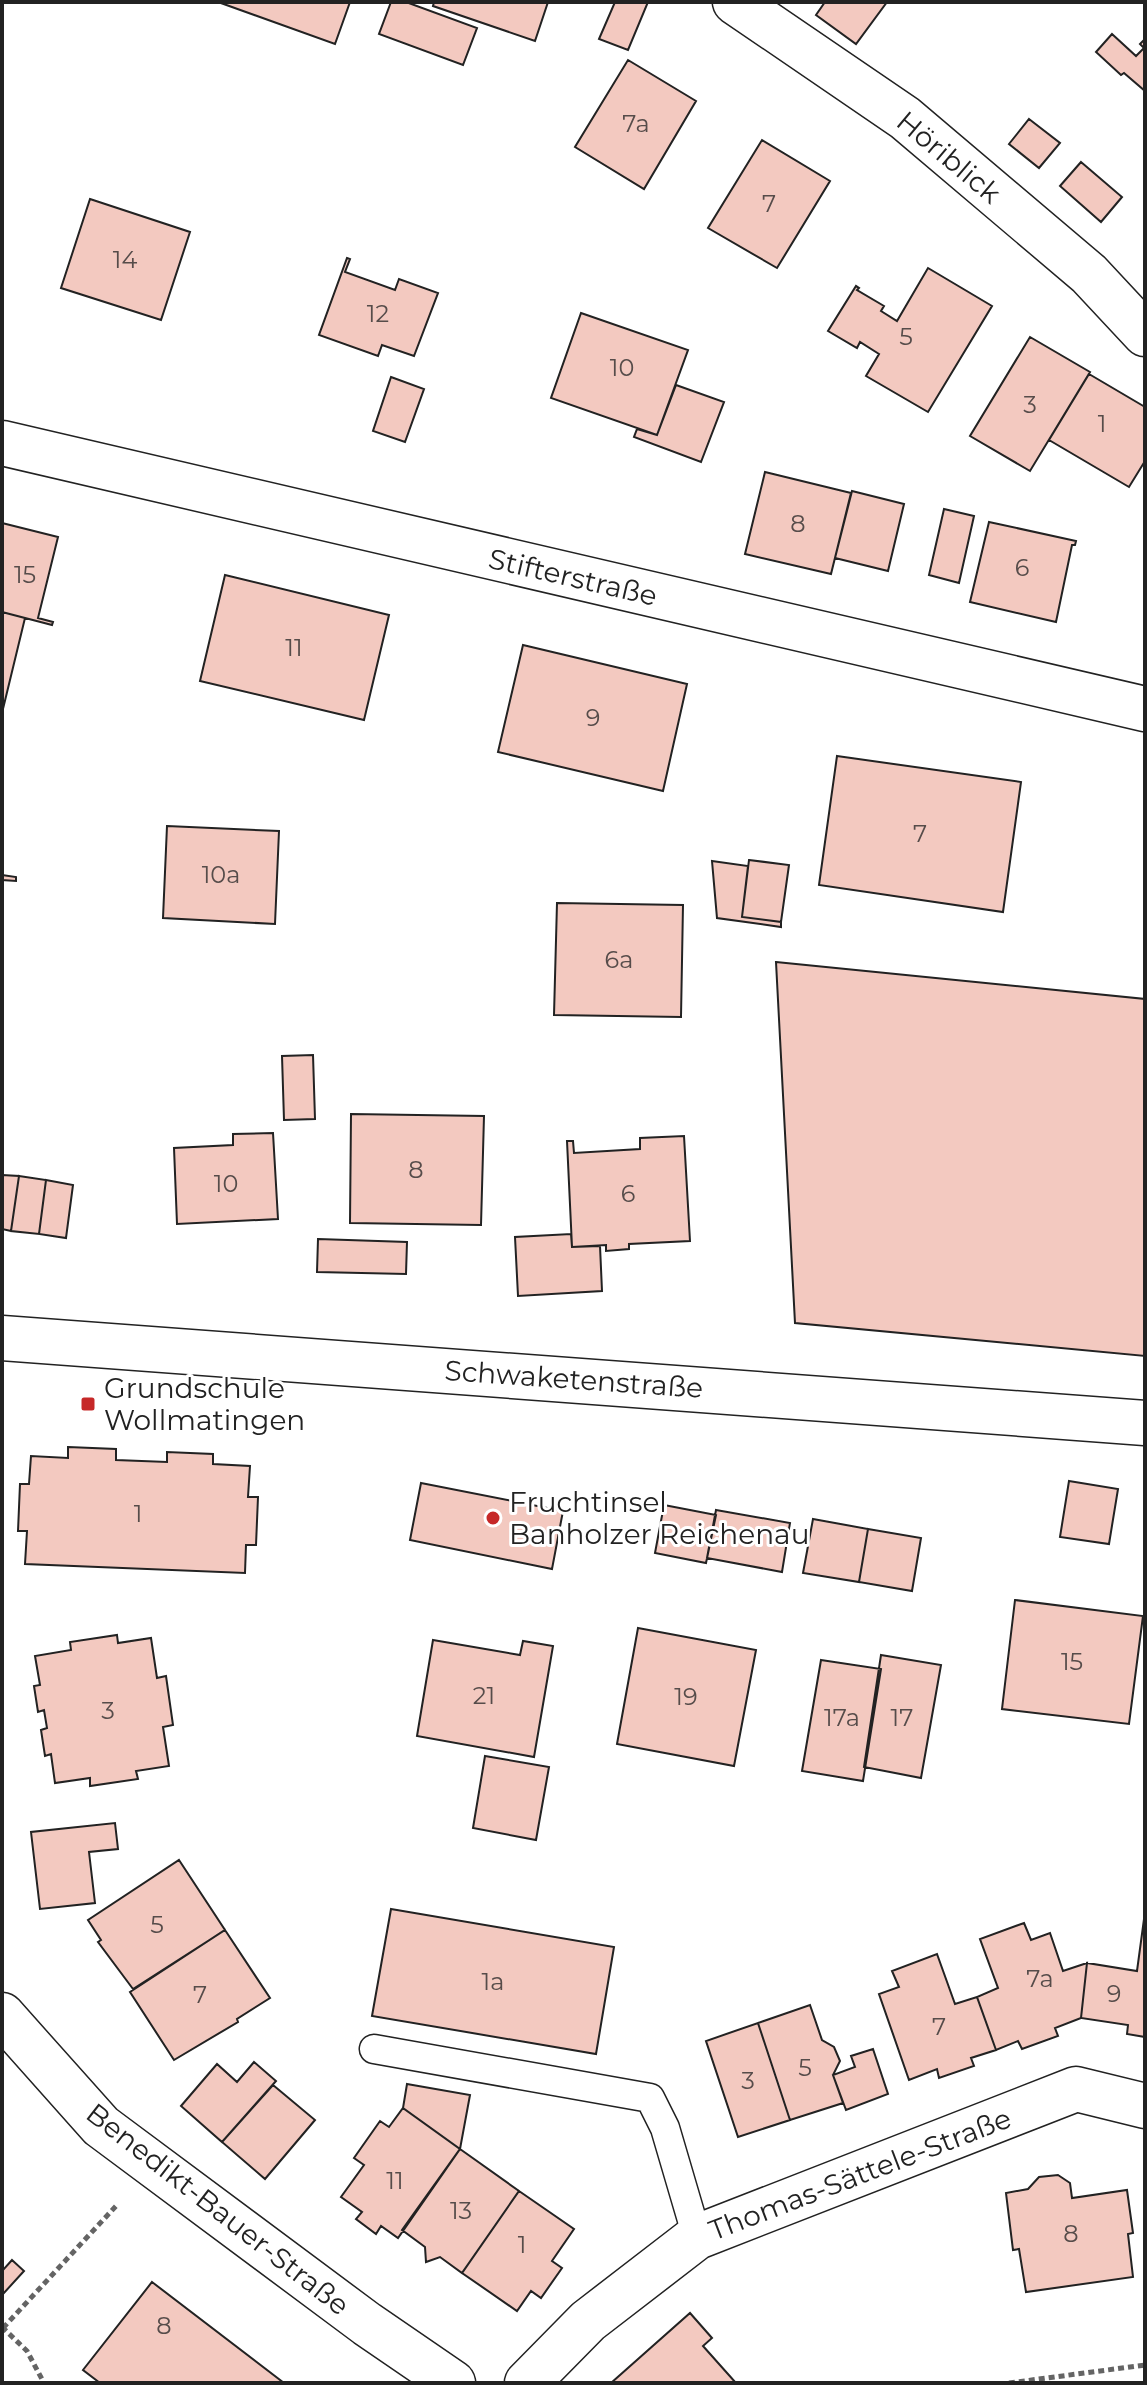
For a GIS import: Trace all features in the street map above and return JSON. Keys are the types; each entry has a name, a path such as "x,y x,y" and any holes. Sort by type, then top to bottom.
{"street":[{"name":"Höriblick","path":"735,2 905,118 1089,274 1145,334"},
{"name":"Stifterstraße","path":"2,443 1145,709"},
{"name":"Schwaketenstraße","path":"2,1338 1145,1423"},
{"name":"Benedikt-Bauer-Straße","path":"2,2015 101,2126 367,2324 453,2383"},
{"name":"Thomas-Sättele-Straße","path":"527,2383 588,2321 697,2237 1076,2089 1145,2106"}],"lane":[{"path":"374,2049 650,2098 665,2128 697,2237"}],"path":[{"path":"44,2383 27,2351 2,2328 153,2166"},
{"path":"1009,2383 1145,2365"}],"building":[{"path":"218,2 350,2 335,44"},
{"path":"391,2 406,2 477,28 463,65 379,34"},
{"path":"434,2 548,2 535,41 433,6"},
{"path":"615,2 648,2 628,50 599,39"},
{"path":"825,2 887,2 856,44 816,15"},
{"path":"1112,34 1136,56 1144,48 1140,44 1145,39 1145,91 1124,73 1121,75 1096,52"},
{"path":"628,60 696,101 644,189 575,147"},
{"path":"1029,119 1060,143 1039,168 1009,144"},
{"path":"762,140 830,181 777,268 708,228"},
{"path":"1081,162 1122,197 1101,222 1060,186"},
{"path":"90,199 190,232 161,320 61,288"},
{"path":"347,258 350,259 345,272 395,290 399,279 438,293 414,356 382,345 378,356 319,335"},
{"path":"928,268 992,306 928,412 866,376 879,354 860,342 857,348 828,331 856,286 859,288 857,290 884,306 881,311 897,321"},
{"path":"581,313 688,350 657,435 551,398"},
{"path":"1030,337 1090,372 1030,471 970,436"},
{"path":"1089,374 1145,407 1145,461 1129,487 1049,440"},
{"path":"391,377 424,389 405,442 373,431"},
{"path":"676,385 724,402 701,462 634,437 637,429 657,435"},
{"path":"765,472 851,493 831,574 745,554"},
{"path":"852,491 904,504 888,571 835,558"},
{"path":"944,509 974,516 959,583 929,575"},
{"path":"989,522 1076,541 1072,545 1056,622 970,602"},
{"path":"2,523 58,537 38,618 53,622 52,625 2,612"},
{"path":"225,575 389,615 364,720 200,681"},
{"path":"2,612 25,618 2,713"},
{"path":"523,645 687,684 663,791 498,752"},
{"path":"837,756 1021,782 1003,912 819,885"},
{"path":"167,826 279,831 275,924 163,918"},
{"path":"749,860 789,865 781,922 742,917"},
{"path":"712,861 748,866 742,917 781,922 781,927 717,918"},
{"path":"2,875 16,877 16,881 2,880"},
{"path":"557,903 683,905 681,1017 554,1015"},
{"path":"776,962 1145,999 1145,1356 795,1323"},
{"path":"313,1055 315,1119 284,1120 282,1056"},
{"path":"351,1114 484,1116 481,1225 350,1223"},
{"path":"273,1133 278,1219 177,1224 174,1148 233,1145 233,1134"},
{"path":"684,1136 690,1241 629,1244 629,1249 606,1251 606,1245 572,1247 567,1141 573,1141 574,1153 640,1149 640,1138"},
{"path":"2,1175 19,1176 11,1231 2,1229"},
{"path":"19,1176 46,1180 39,1234 11,1231"},
{"path":"46,1180 73,1185 66,1238 39,1234"},
{"path":"571,1234 572,1247 600,1246 602,1291 518,1296 515,1237"},
{"path":"318,1239 407,1242 406,1274 317,1272"},
{"path":"68,1447 116,1449 116,1460 167,1462 167,1452 213,1454 213,1464 250,1466 248,1497 258,1497 256,1545 246,1545 245,1573 25,1564 27,1531 18,1531 20,1484 29,1484 31,1456 68,1458"},
{"path":"1069,1481 1118,1489 1109,1544 1060,1537"},
{"path":"421,1483 563,1511 552,1569 410,1540"},
{"path":"664,1505 716,1515 706,1563 655,1553"},
{"path":"716,1510 790,1523 782,1572 707,1558"},
{"path":"813,1519 868,1529 859,1582 803,1573"},
{"path":"868,1529 921,1538 912,1591 859,1582"},
{"path":"1015,1600 1143,1616 1129,1724 1002,1709"},
{"path":"638,1628 756,1650 734,1766 617,1744"},
{"path":"117,1635 118,1643 151,1638 157,1678 166,1676 173,1725 163,1727 169,1766 136,1771 138,1779 90,1786 90,1778 55,1783 51,1754 45,1756 41,1730 47,1728 44,1710 38,1712 34,1686 40,1685 35,1656 71,1650 70,1642"},
{"path":"433,1640 520,1655 523,1641 553,1646 534,1757 417,1736"},
{"path":"881,1655 941,1665 921,1778 864,1767"},
{"path":"821,1660 881,1669 863,1781 802,1771"},
{"path":"485,1756 549,1767 536,1840 473,1828"},
{"path":"115,1823 118,1849 89,1852 95,1903 40,1909 31,1832"},
{"path":"179,1860 225,1930 133,1989 98,1942 101,1940 88,1920"},
{"path":"391,1909 614,1947 596,2054 372,2016"},
{"path":"1144,1919 1145,2037 1127,2034 1128,2025 1081,2018 1087,1963 1137,1971"},
{"path":"1024,1923 1031,1940 1050,1933 1063,1971 1087,1963 1081,2018 1055,2028 1058,2036 1022,2049 1018,2041 996,2050 977,1997 998,1988 980,1939"},
{"path":"225,1930 270,1998 237,2019 238,2022 174,2060 130,1992"},
{"path":"937,1954 955,2004 977,1997 996,2050 971,2058 974,2066 939,2078 937,2069 909,2080 879,1994 899,1987 892,1971"},
{"path":"810,2005 822,2040 834,2047 840,2061 833,2075 843,2103 790,2120 758,2023"},
{"path":"758,2023 790,2120 738,2137 706,2041"},
{"path":"873,2049 888,2094 846,2110 833,2075 855,2067 851,2056"},
{"path":"254,2062 276,2081 222,2142 181,2106 217,2064 237,2082"},
{"path":"407,2084 470,2095 460,2149 403,2108"},
{"path":"273,2085 315,2120 265,2179 222,2142"},
{"path":"403,2108 460,2149 398,2238 381,2226 376,2234 356,2219 362,2212 341,2197 364,2165 354,2158 380,2121 389,2127"},
{"path":"460,2149 519,2191 462,2273 440,2257 426,2262 425,2247 402,2230"},
{"path":"1058,2175 1070,2183 1072,2198 1127,2190 1133,2233 1128,2234 1133,2277 1026,2292 1019,2249 1013,2250 1006,2193 1028,2189 1039,2177"},
{"path":"519,2191 574,2229 552,2261 562,2268 541,2298 531,2291 517,2311 462,2273"},
{"path":"12,2260 24,2271 3,2294 2,2271"},
{"path":"152,2282 284,2383 100,2383 83,2370"},
{"path":"690,2313 712,2338 703,2346 736,2383 611,2383"}],"place":[{"name":"Grundschule Wollmatingen","path":"88,1404"},
{"name":"Fruchtinsel Banholzer Reichenau","path":"493,1518"}]}
